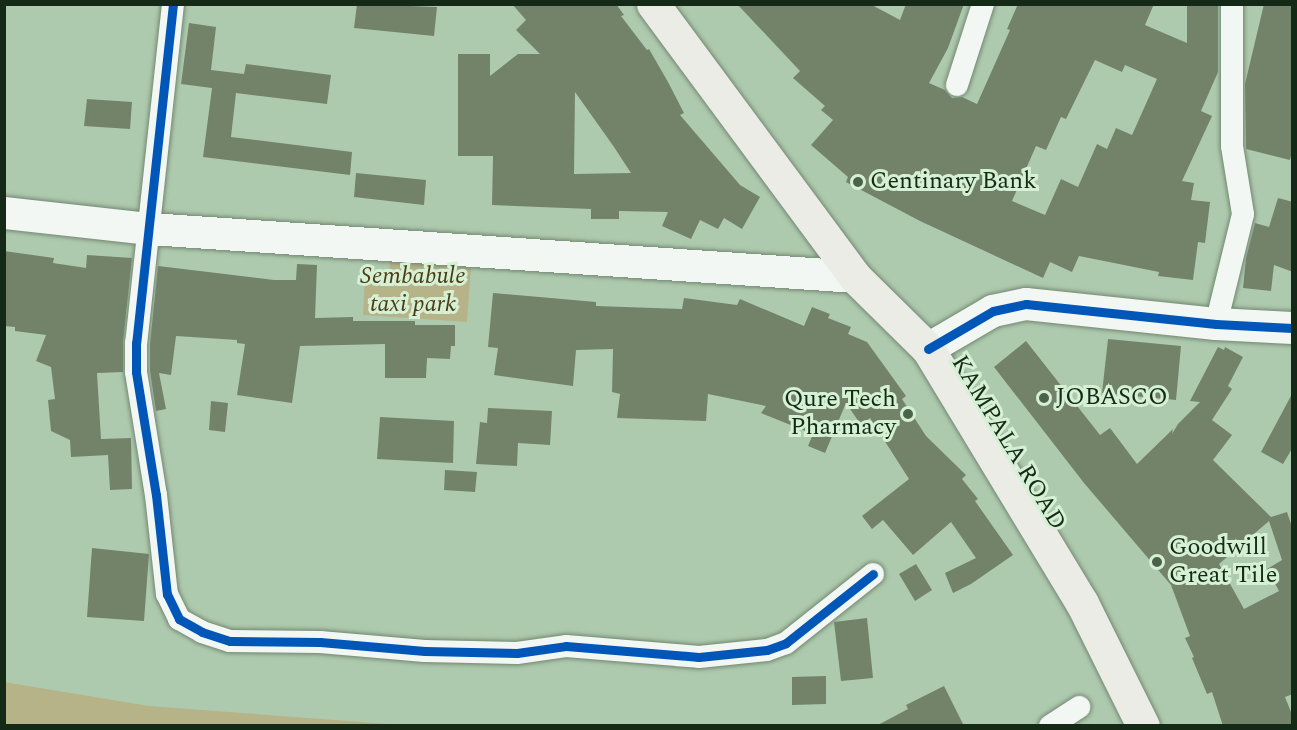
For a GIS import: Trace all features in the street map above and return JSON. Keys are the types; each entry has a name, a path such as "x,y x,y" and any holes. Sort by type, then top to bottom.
{"main road":[{"name":"KAMPALA ROAD","path":"653,4 855,277 928,349 1082,603 1143,726"},
{"path":"4,213 150,229 855,277"},
{"path":"928,349 993,311 1026,304 1216,324 1293,328"}],"street":[{"path":"173,4 136,343 136,372 156,495 167,594 179,619 202,632 230,640 320,642 424,651 517,652 566,646 699,657 767,650 786,643 873,574"},
{"path":"957,85 984,4"},
{"path":"1216,324 1242,214 1232,146 1232,4"},
{"path":"1050,726 1079,707"}],"green space":[{"name":"Sembabule taxi park","path":"390,261 471,267 467,322 363,315 365,274 389,275"},
{"path":"4,682 149,706 402,725 5,725"}],"building":[{"path":"357,4 437,7 434,36 354,28"},
{"path":"512,4 616,4 624,15 621,16 647,50 649,49 684,113 680,115 740,185 760,197 742,229 724,218 718,229 700,220 691,239 662,226 668,212 619,211 619,219 591,219 591,209 492,205 493,156 458,156 458,54 490,54 490,76 518,54 540,54 516,30 526,20","holes":["575,92 631,173 574,174"]},
{"path":"737,4 870,4 900,20 906,4 964,4 948,48 929,83 945,90 952,98 962,97 977,104 1010,30 1007,29 1018,4 1154,4 1145,25 1187,43 1187,4 1218,4 1218,72 1201,111 1212,116 1182,181 1194,183 1191,200 1210,202 1205,243 1198,242 1193,280 1158,276 1159,272 1079,256 1072,272 1050,262 1043,278 920,221 846,182 848,177 811,145 833,120 821,110 825,106 793,78 800,71","holes":["1095,60 1122,72 1125,65 1157,79 1132,135 1116,128 1107,149 1097,144 1078,187 1061,179 1045,215 1012,201 1036,146 1046,150 1061,117 1066,119"]},
{"path":"1264,4 1293,4 1293,148 1290,160 1246,149 1245,84"},
{"path":"189,23 216,27 211,70 244,74 246,64 331,75 327,104 236,93 231,137 352,152 350,175 203,157 212,88 181,84"},
{"path":"87,99 132,102 130,129 84,126"},
{"path":"356,173 426,180 424,205 354,197"},
{"path":"1278,198 1293,202 1293,272 1274,265 1271,291 1243,288 1246,258 1255,223 1269,227"},
{"path":"4,251 54,258 53,263 86,268 87,255 132,258 123,342 123,372 97,373 101,439 131,438 132,489 110,490 108,455 71,457 70,440 51,431 48,400 55,399 51,367 36,361 46,335 15,331 15,327 4,326"},
{"path":"297,264 317,265 315,318 353,317 353,321 415,321 415,325 455,325 455,346 451,346 450,359 427,358 426,378 385,378 385,344 300,346 292,403 237,395 245,344 237,343 237,340 176,336 171,375 159,373 166,409 156,411 150,371 150,344 158,266 274,280 296,280"},
{"path":"493,293 596,302 596,306 682,309 684,298 737,305 740,299 804,326 812,307 830,314 828,318 851,327 848,334 867,342 906,396 902,399 926,436 966,475 962,479 978,499 975,501 1013,555 971,584 953,593 945,573 976,558 951,522 913,555 883,520 872,529 862,516 909,479 870,418 861,425 846,403 825,453 808,446 813,434 761,413 766,406 708,394 706,421 617,418 620,394 612,392 613,349 576,350 573,386 494,375 498,348 488,347"},
{"path":"1108,339 1181,346 1176,400 1102,393"},
{"path":"1026,341 1100,435 1110,428 1137,464 1173,429 1172,434 1178,424 1200,402 1190,401 1218,347 1224,350 1225,347 1243,357 1228,386 1232,389 1212,420 1232,435 1213,460 1271,517 1287,512 1293,530 1293,694 1285,697 1293,717 1293,726 1223,726 1212,692 1207,694 1192,658 1194,657 1185,638 1190,636 1171,585 1084,483 994,367","holes":["1269,521 1282,560 1267,569 1279,591 1244,609 1219,564"]},
{"path":"1293,392 1293,447 1283,464 1261,452"},
{"path":"211,401 228,403 225,432 209,430"},
{"path":"488,408 552,411 550,445 518,443 517,466 476,464 480,422 487,423"},
{"path":"380,417 454,421 453,463 377,459"},
{"path":"445,470 477,472 475,492 444,490"},
{"path":"92,548 149,554 144,621 87,617"},
{"path":"916,564 932,590 915,601 899,574"},
{"path":"867,618 873,678 841,681 834,622"},
{"path":"826,676 826,704 792,705 792,677"},
{"path":"944,686 964,726 876,726 908,709 906,705"}],"cycle path":[{"path":"173,4 136,343 136,372 156,495 167,594 179,619 202,632 230,641 320,642 425,651 517,653 566,646 699,657 767,650 786,643 873,574"},
{"path":"928,349 993,311 1026,304 1216,324 1292,328"}],"place":[{"name":"Centinary Bank","path":"858,182"},
{"name":"JOBASCO","path":"1044,398"},
{"name":"Qure Tech Pharmacy","path":"908,414"},
{"name":"Goodwill Great Tile","path":"1157,562"}]}
